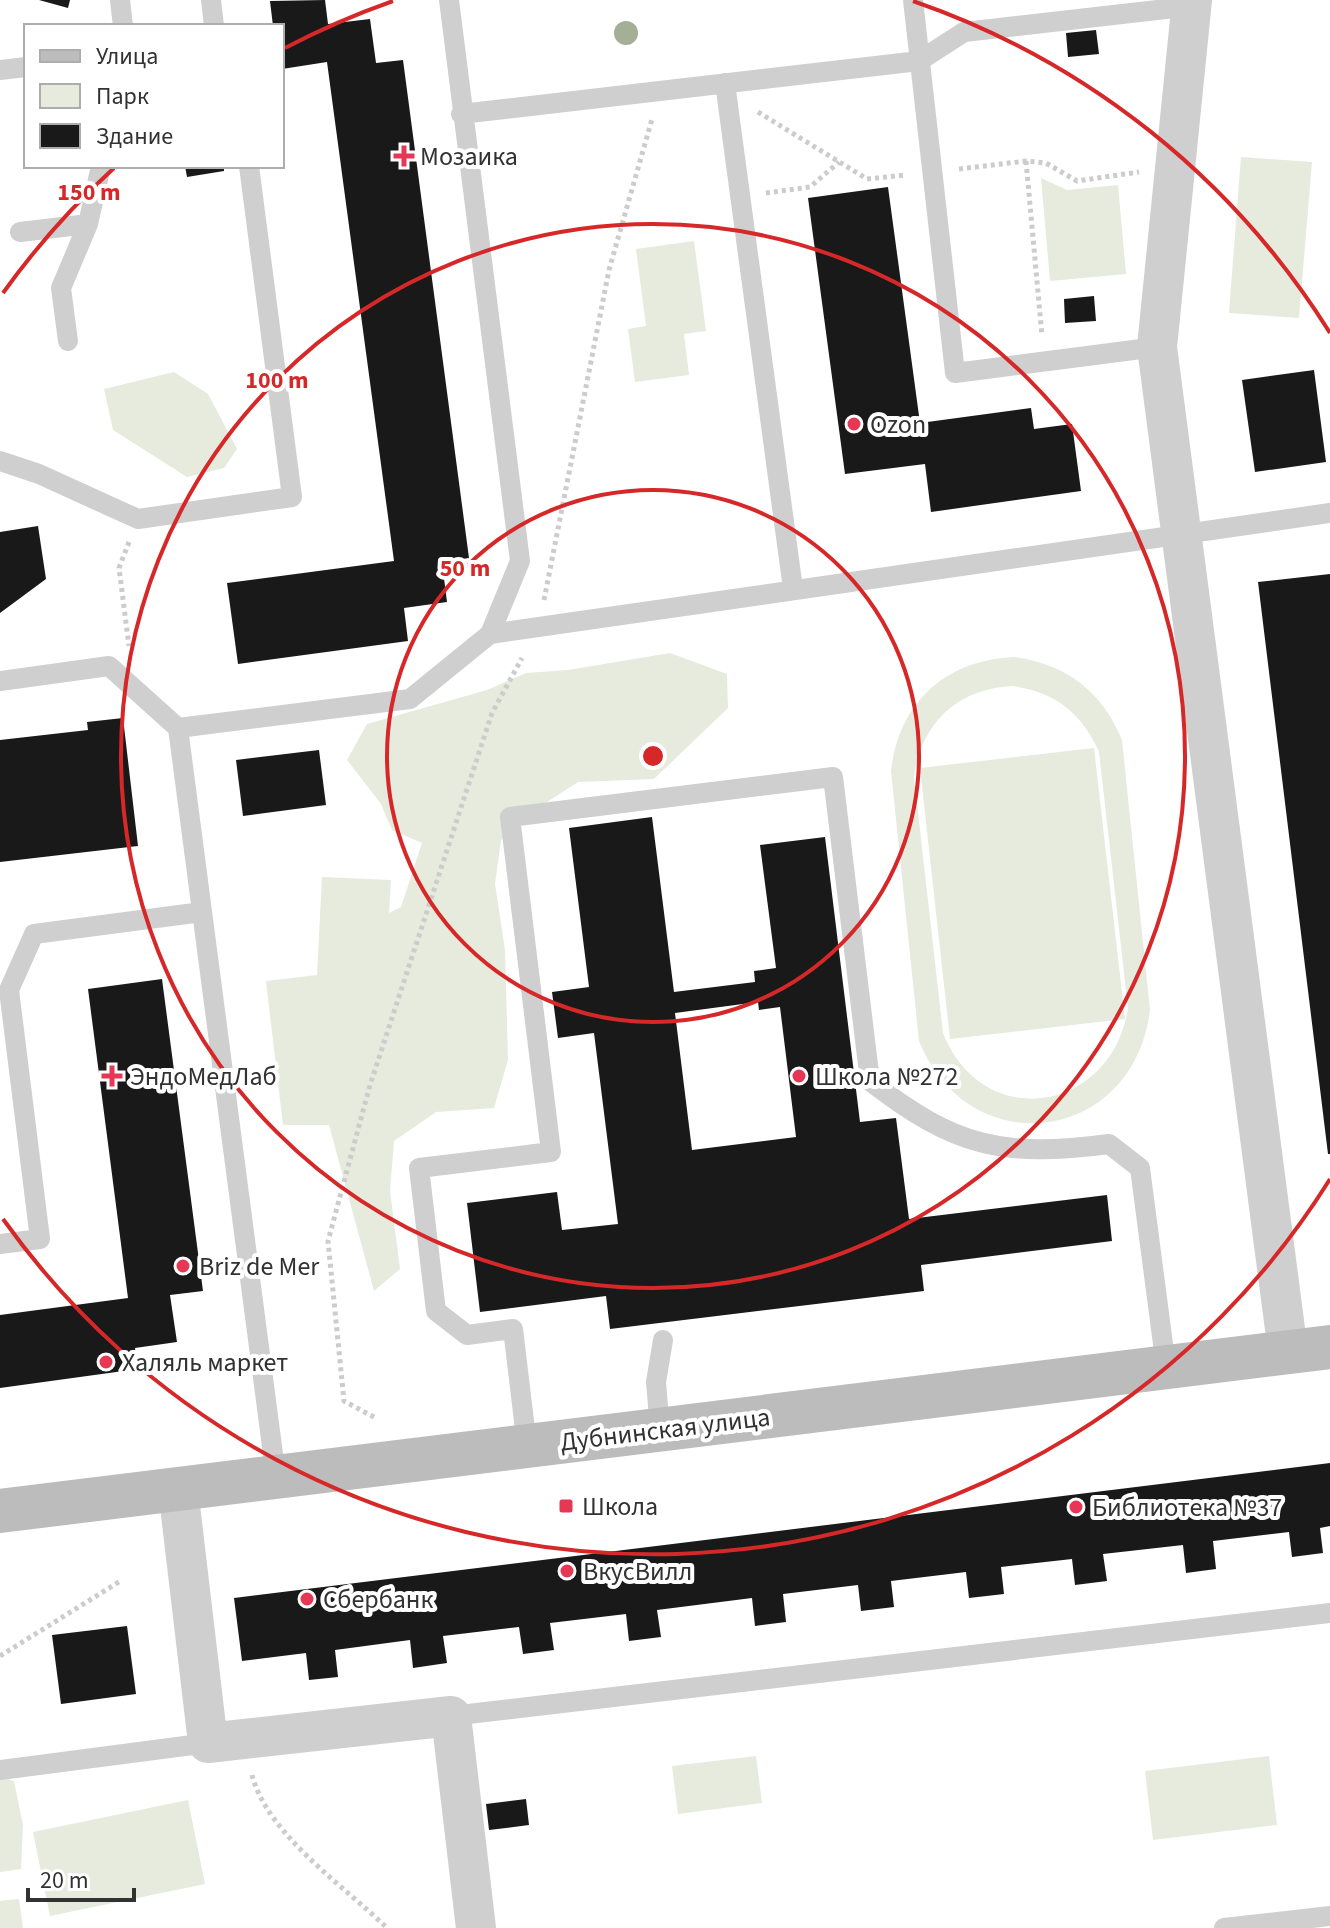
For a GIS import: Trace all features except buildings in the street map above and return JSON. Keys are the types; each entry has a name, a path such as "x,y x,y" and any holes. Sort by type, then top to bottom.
{"main road":[{"name":"Дубнинская улица","path":"0,1511 1309,1350"}],"street":[{"path":"1192,3 1157,347 1309,1350"},
{"path":"178,1489 226,1741 451,1716 476,1928"}],"lane":[{"path":"120,0 123,24"},
{"path":"211,0 214,24"},
{"path":"178,728 410,699 490,634 520,561 461,114 449,0"},
{"path":"913,0 955,373 1157,347"},
{"path":"461,114 919,61 964,32 1192,3"},
{"path":"0,70 24,67"},
{"path":"725,83 793,589"},
{"path":"68,341 61,288 88,224 101,168"},
{"path":"0,461 39,474 138,519 292,497 249,168"},
{"path":"20,232 88,224"},
{"path":"490,634 1330,513"},
{"path":"0,681 109,666 178,728 276,1477"},
{"path":"527,1446 513,1329 467,1335 436,1311 419,1168 551,1152 510,817 833,777 870,1081 915,1115 989,1147 1057,1151 1109,1144 1140,1168 1166,1367"},
{"path":"0,1244 40,1239 9,990 34,934 202,912"},
{"path":"660,1430 656,1382 663,1340"},
{"path":"451,1716 1330,1613"},
{"path":"0,1770 226,1741"},
{"path":"1224,1928 1330,1916"}],"path":[{"path":"374,1417 344,1401 328,1241 370,1085 492,713 539,626 609,270 660,92"},
{"path":"1026,161 1045,361"},
{"path":"740,196 810,187 839,162"},
{"path":"125,681 132,664 119,568 138,519"},
{"path":"0,1656 122,1580"},
{"path":"226,1741 257,1792 294,1843 387,1928"}],"green space":[{"path":"1241,157 1312,162 1299,318 1229,313"},
{"path":"1041,178 1067,190 1118,185 1126,274 1050,281"},
{"path":"694,241 706,331 684,334 689,375 635,382 628,329 646,326 636,249"},
{"path":"174,372 208,394 237,449 224,468 187,477 113,430 104,389"},
{"path":"670,653 727,674 728,708 654,779 578,782 527,815 501,840 495,884 505,950 508,1060 494,1108 436,1112 394,1141 390,1191 400,1269 374,1291 329,1125 283,1125 266,981 317,975 322,877 391,880 389,913 401,907 422,843 392,830 381,804 347,760 367,724 487,690 526,673 568,670"},
{"path":"1014,657 1066,673 1104,707 1122,740 1150,1010 1138,1055 1114,1089 1083,1111 1048,1122 1010,1121 974,1108 943,1081 919,1041 891,771 904,724 930,689 967,666","holes":["1013,686 1042,693 1065,707 1084,726 1099,752 1128,1008 1117,1043 1098,1070 1073,1089 1044,1098 1015,1097 987,1086 962,1065 943,1033 914,777 925,740 934,725 959,701 993,688"]},
{"path":"1094,748 1125,1019 950,1039 920,768"},
{"path":"756,1756 762,1803 678,1814 672,1766"},
{"path":"1269,1756 1277,1825 1153,1840 1145,1771"},
{"path":"0,1776 14,1781 23,1825 21,1869 0,1872"},
{"path":"188,1800 205,1884 50,1916 33,1832"},
{"path":"19,1899 23,1928 0,1928 0,1901"}],"place":[{"name":"Мозаика","path":"404,156"},
{"name":"Ozon","path":"854,424"},
{"name":"ЭндоМедЛаб","path":"112,1076"},
{"name":"Школа №272","path":"799,1076"},
{"name":"Briz de Mer","path":"183,1266"},
{"name":"Халяль маркет","path":"106,1362"},
{"name":"Школа","path":"566,1506"},
{"name":"Библиотека №37","path":"1076,1507"},
{"name":"ВкусВилл","path":"567,1571"},
{"name":"Сбербанк","path":"307,1599"}]}
